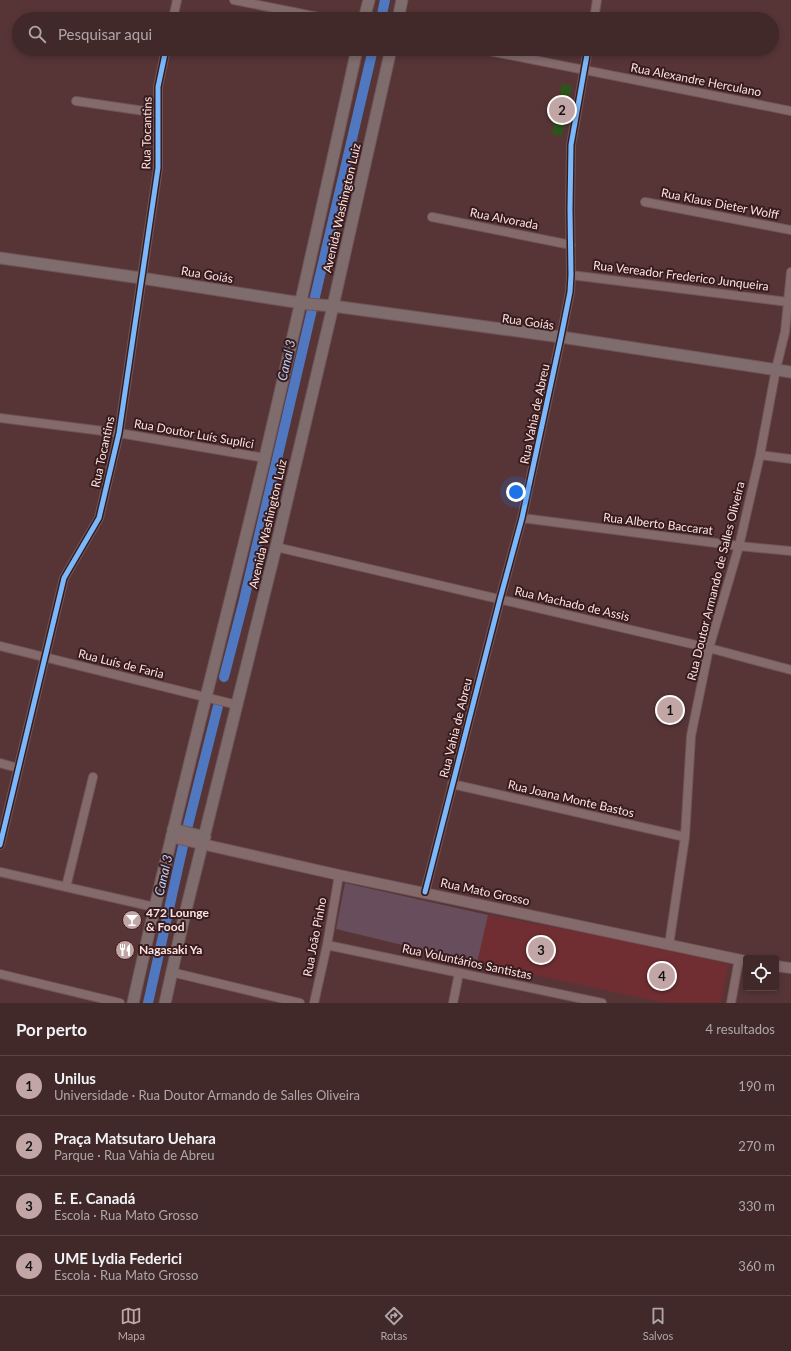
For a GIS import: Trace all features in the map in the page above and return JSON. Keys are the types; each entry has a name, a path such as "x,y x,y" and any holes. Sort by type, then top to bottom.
{"main road":[{"path":"365,12 368,0"},
{"path":"399,12 402,0"},
{"name":"Avenida Washington Luiz","path":"133,1003 154,907 205,698 304,304 356,56"},
{"name":"Avenida Washington Luiz","path":"165,1003 171,972 276,547 328,306 389,56"},
{"name":"Rua Goiás","path":"0,258 141,278 304,304 561,337 791,372"},
{"path":"172,833 204,840"}],"street":[{"path":"174,12 177,0"},
{"path":"234,0 293,12"},
{"path":"595,12 597,0"},
{"name":"Rua Tocantins","path":"0,845 64,578 99,518 118,433 158,168 158,86 164,56"},
{"name":"Rua Alexandre Herculano","path":"514,56 791,111"},
{"name":"Rua Vahia de Abreu","path":"425,892 522,518 570,292 572,145 587,56"},
{"path":"76,101 158,113"},
{"name":"Rua Klaus Dieter Wolff","path":"645,202 791,230"},
{"name":"Rua Alvorada","path":"432,217 571,245"},
{"name":"Rua Doutor Armando de Salles Oliveira","path":"670,945 685,837 691,736 709,648 739,546 760,455 776,370 785,332 791,272"},
{"name":"Rua Vereador Frederico Junqueira","path":"571,275 788,302"},
{"name":"Rua Doutor Luís Suplici","path":"0,418 118,433 265,458"},
{"path":"760,455 791,459"},
{"name":"Rua Alberto Baccarat","path":"522,518 739,546 791,551"},
{"name":"Rua Machado de Assis","path":"276,547 709,648 791,670"},
{"name":"Rua Luís de Faria","path":"0,646 237,705"},
{"path":"0,763 18,768"},
{"path":"66,887 93,777"},
{"name":"Rua Joana Monte Bastos","path":"452,784 685,837"},
{"name":"Rua Mato Grosso","path":"204,840 339,875 743,960"},
{"path":"0,872 154,907"},
{"name":"Rua João Pinho","path":"314,1003 327,945 339,875"},
{"name":"Rua Voluntários Santistas","path":"327,945 602,1003"},
{"path":"731,1003 743,960"},
{"path":"779,966 791,968"},
{"path":"171,972 300,1003"},
{"path":"453,1003 459,973"},
{"path":"0,974 120,1003"}],"shaded area":[{"path":"488,915 606,937 729,964 721,1003 666,1003 477,963"}],"green space":[{"path":"562,84 572,86 562,136 552,134"}],"building":[{"path":"345,883 488,915 477,963 336,929"}],"waterway":[{"name":"Canal 3","path":"382,12 385,0"},
{"name":"Canal 3","path":"224,677 244,600 371,56"},
{"name":"Canal 3","path":"188,825 218,706"},
{"name":"Canal 3","path":"148,1003 183,846"}],"cycle path":[{"path":"0,845 64,578 99,518 119,433 158,168 158,87 165,56"},
{"path":"425,892 522,518 570,292 571,145 587,56"}],"place":[{"name":"Praça Matsutaro Uehara","path":"562,110"},
{"name":"Unilus","path":"670,710"},
{"name":"472 Lounge & Food","path":"132,920"},
{"name":"Nagasaki Ya","path":"125,950"},
{"name":"E. E. Canadá","path":"541,950"},
{"name":"UME Lydia Federici","path":"662,976"}]}
